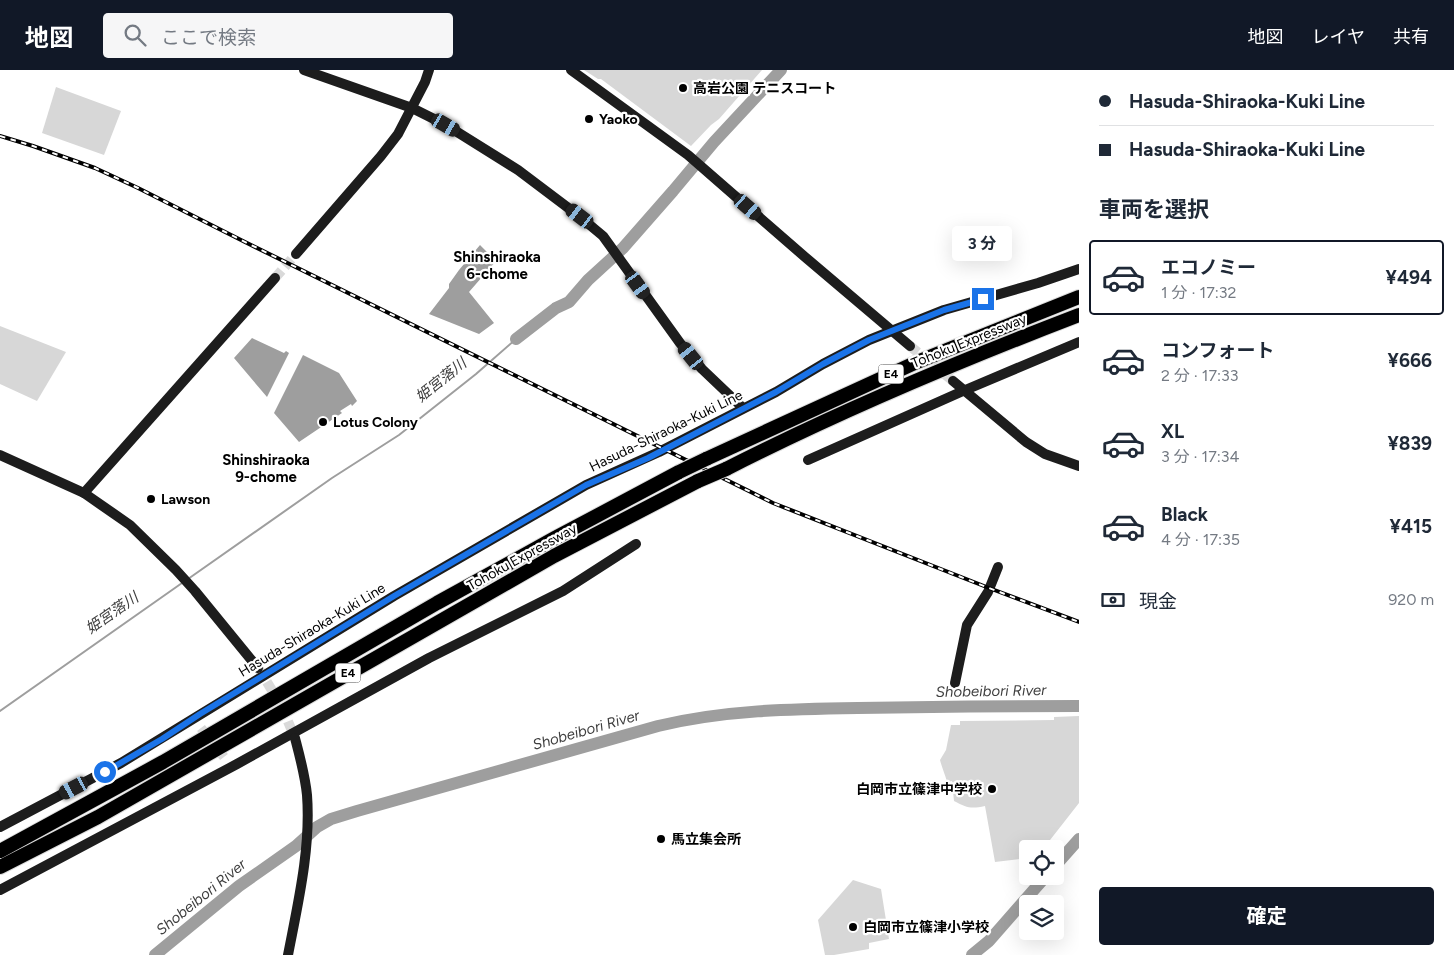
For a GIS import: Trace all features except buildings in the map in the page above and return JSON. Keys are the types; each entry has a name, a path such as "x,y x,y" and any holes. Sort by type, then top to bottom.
{"highway":[{"name":"Tohoku Expressway","path":"0,851 163,762 454,594 679,472 917,362 1079,297"},
{"name":"Tohoku Expressway","path":"0,867 115,808 554,556 698,481 888,392 1079,315"}],"street":[{"path":"304,70 412,108 446,125 518,170 580,216 603,236 696,362 744,408"},
{"path":"296,254 398,134 430,70"},
{"path":"572,70 688,155 910,346"},
{"name":"Hasuda-Shiraoka-Kuki Line","path":"0,827 121,763 403,591 574,492 619,469 648,458 776,392 847,351 891,330 944,310 1079,269"},
{"path":"84,492 275,278"},
{"path":"808,460 1079,342"},
{"path":"953,381 1032,446 1045,454 1079,466"},
{"path":"0,455 84,492 130,525 193,588 258,668"},
{"path":"0,890 191,789 429,658 563,590 636,544"},
{"path":"955,683 966,629 989,588 998,567"},
{"path":"288,955 306,850 307,824 305,780 295,738"}],"shaded area":[{"path":"584,70 762,70 719,119 691,146 601,79"},
{"path":"56,87 121,111 104,155 42,133"},
{"path":"480,245 496,261 469,292 494,323 479,334 429,314 449,288 449,284 459,270"},
{"path":"0,326 66,352 37,401 0,384"},
{"path":"252,338 284,353 286,351 289,353 267,397 234,358"},
{"path":"303,355 339,373 357,401 352,406 351,404 340,411 342,413 299,442 274,413"},
{"path":"1079,716 1079,803 1050,840 1019,840 1019,859 995,862 985,806 969,807 954,801 952,781 947,782 940,760 946,750 951,725 960,725 960,721 1054,720 1054,717"},
{"path":"853,880 881,889 889,939 869,943 869,949 825,955 818,920"}],"waterway":[{"name":"姫宮落川","path":"516,339 556,308 569,302 588,280 623,248 714,142 781,70"},
{"name":"姫宮落川","path":"553,304 556,308"},
{"name":"姫宮落川","path":"188,579 332,478 399,435 476,374 516,339"},
{"name":"姫宮落川","path":"0,711 182,583"},
{"name":"Shobeibori River","path":"155,955 239,886 296,846 317,827 331,819 658,726 708,717 783,710 1079,706"},
{"path":"1064,856 1079,839"},
{"path":"972,955 989,941 1038,885"}],"tunnel":[{"path":"275,278 296,254"},
{"path":"910,346 953,381"},
{"path":"259,669 281,705 295,738"},
{"path":"201,728 224,757"}],"railway":[{"path":"0,136 95,168 138,188 773,503 1079,622"}],"place":[{"name":"高岩公園 テニスコート","path":"683,88"},
{"name":"Yaoko","path":"589,119"},
{"name":"Lotus Colony","path":"323,422"},
{"name":"Lawson","path":"151,499"},
{"name":"白岡市立篠津中学校","path":"992,789"},
{"name":"馬立集会所","path":"661,839"},
{"name":"白岡市立篠津小学校","path":"853,927"}],"district":[{"name":"Shinshiraoka 6-chome","path":"497,266"},
{"name":"Shinshiraoka 9-chome","path":"266,468"}],"route":[{"path":"105,772 461,556 586,485 648,458 776,392 823,364 869,340 944,310 983,299"}]}
